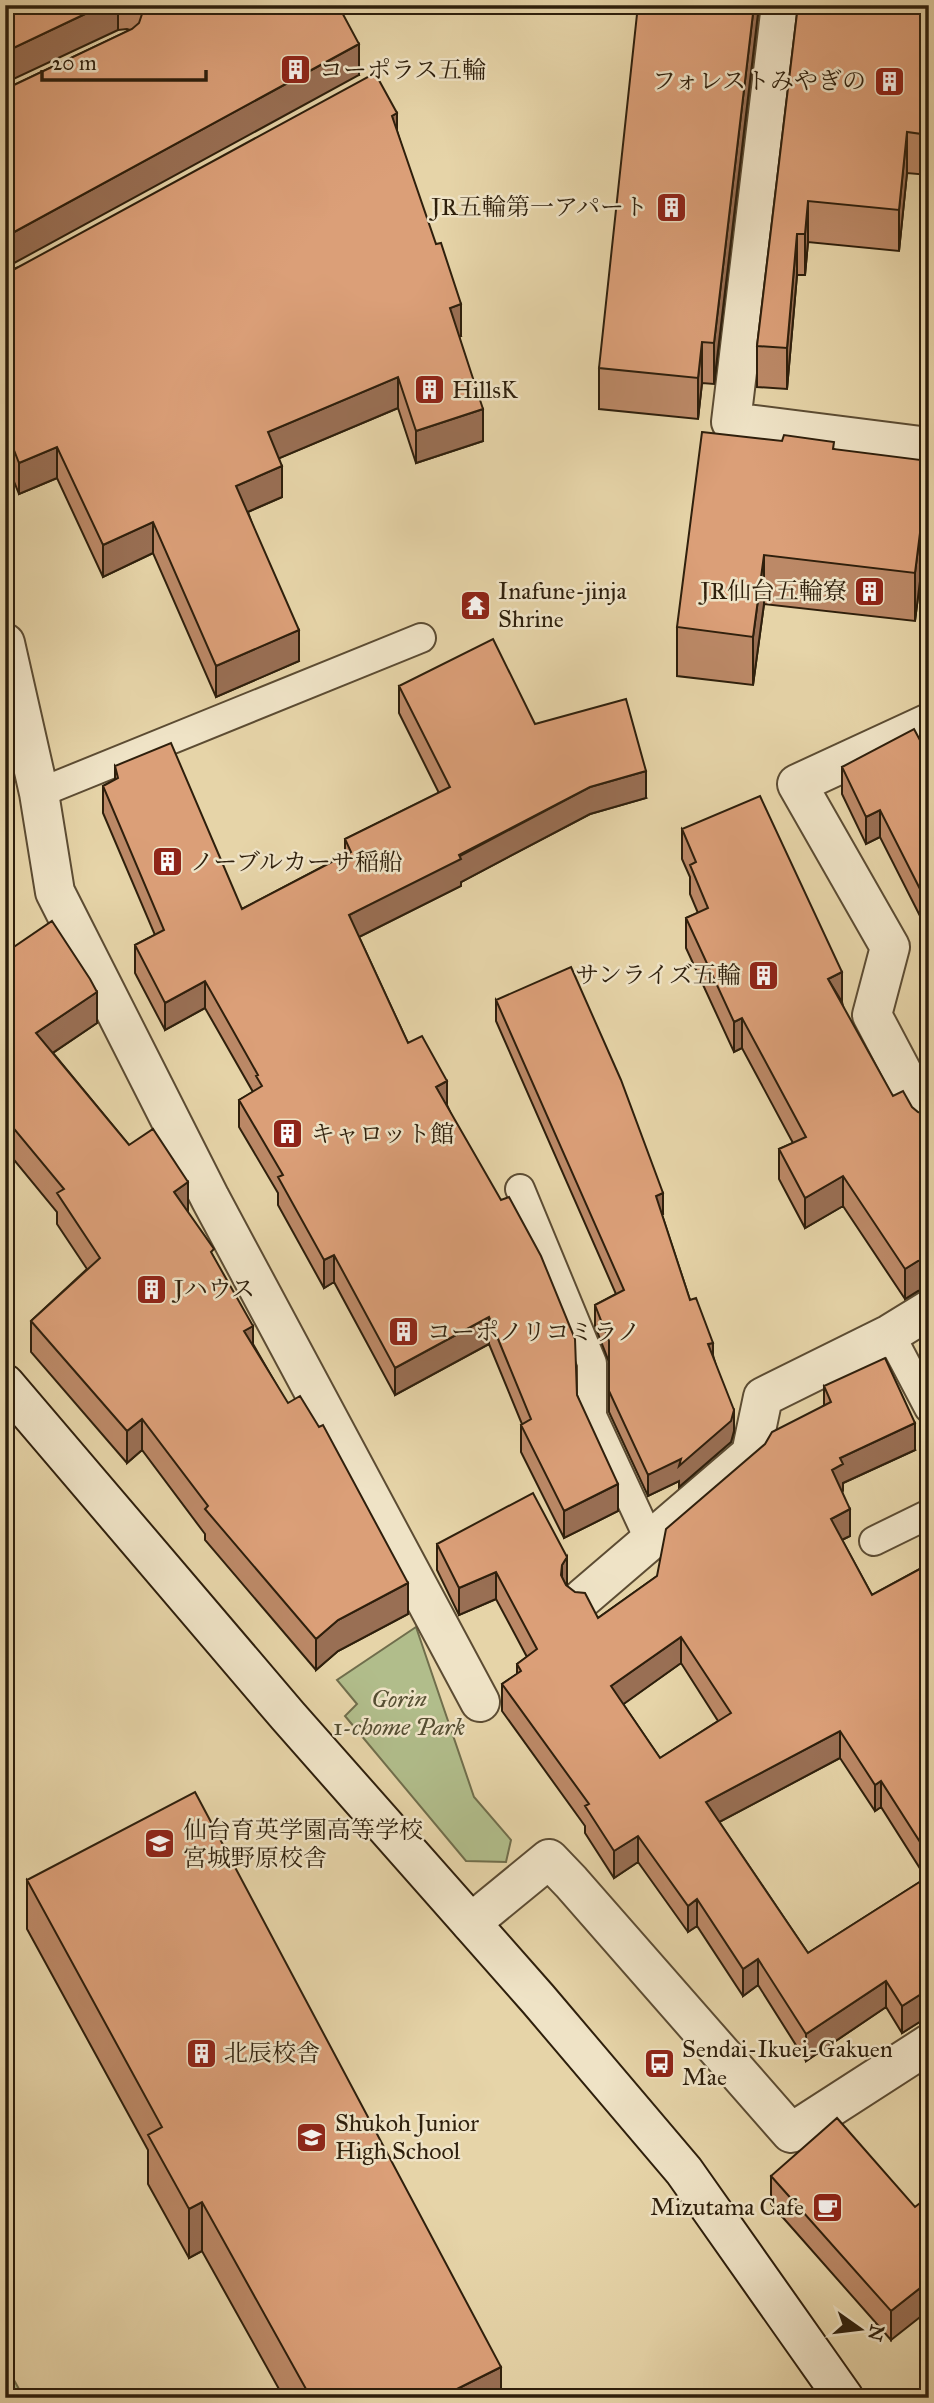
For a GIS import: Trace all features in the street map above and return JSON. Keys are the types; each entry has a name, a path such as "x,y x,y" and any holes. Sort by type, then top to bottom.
{"street":[{"path":"781,5 731,422 929,447"},
{"path":"5,643 39,793 55,892 210,1198 480,1702"},
{"path":"929,723 797,784 890,947 872,1015 929,1123"},
{"path":"583,1598 751,1454 763,1397 890,1334 929,1310"},
{"path":"5,1384 288,1716 471,1923 684,2171 844,2398"},
{"path":"471,1923 549,1859 791,2133 929,2044"}],"lane":[{"path":"39,793 421,638"},
{"path":"520,1189 592,1363 592,1416 650,1541"},
{"path":"890,1334 929,1408"},
{"path":"874,1541 929,1514"}],"green space":[{"name":"Gorin 1-chome Park","path":"416,1627 474,1797 511,1840 506,1862 466,1861 345,1716 357,1704 337,1680"},
{"path":"5,2364 24,2398 5,2398"}],"building":[{"path":"5,5 104,5 5,52"},
{"path":"139,5 338,5 359,44 5,237 5,87 132,29 139,23 142,14"},
{"name":"JR五輪第一アパート","path":"638,5 754,5 714,343 702,342 698,378 599,368"},
{"path":"798,5 929,5 929,135 907,132 899,210 808,201 805,234 797,234 787,348 757,346"},
{"path":"375,73 397,113 392,116 436,244 441,243 461,304 450,308 483,409 416,431 398,377 268,432 282,466 236,486 299,630 216,666 153,522 103,545 57,447 19,463 5,427 5,272"},
{"name":"JR仙台五輪寮","path":"702,432 782,441 784,435 834,442 833,449 929,461 915,573 764,555 753,637 677,627"},
{"path":"493,639 535,724 626,699 646,771 590,787 459,855 461,859 349,915 408,1043 422,1036 447,1081 436,1087 501,1200 509,1197 541,1256 575,1339 577,1395 618,1484 564,1511 521,1425 531,1419 489,1317 395,1368 334,1255 324,1260 278,1177 283,1175 239,1100 262,1086 205,981 165,1003 135,945 164,930 103,786 118,778 115,766 171,743 242,909 351,852 345,839 450,787 399,686"},
{"path":"914,729 929,757 929,884 920,889 880,810 866,817 842,767"},
{"path":"760,796 842,972 828,979 893,1096 903,1091 912,1107 929,1115 929,1259 918,1261 905,1269 843,1176 805,1198 779,1149 806,1137 742,1018 734,1022 686,918 708,908 690,865 696,862 682,829"},
{"path":"52,921 97,992 36,1033 129,1145 153,1129 188,1182 174,1192 214,1249 211,1252 253,1326 244,1331 288,1403 300,1396 319,1427 323,1425 408,1583 338,1620 316,1639 205,1509 208,1506 142,1419 127,1431 31,1321 100,1258 57,1193 64,1189 5,1118 5,953"},
{"path":"571,967 621,1080 663,1193 656,1196 690,1300 696,1298 713,1343 708,1344 734,1410 731,1421 679,1466 681,1459 648,1475 609,1391 609,1341 595,1305 624,1290 496,1000"},
{"path":"885,1358 915,1423 840,1458 843,1464 832,1470 850,1509 831,1519 872,1595 929,1564 929,1856 881,1781 875,1785 840,1731 706,1802 808,1953 929,1876 929,1989 902,2006 886,1981 806,2034 758,1959 743,1969 697,1899 688,1906 638,1836 614,1851 585,1806 589,1804 502,1684 521,1671 517,1664 537,1649 496,1572 459,1588 437,1544 533,1493 567,1557 562,1565 561,1575 566,1585 575,1592 585,1593 598,1618 657,1576 666,1529 765,1444 772,1432 831,1402 824,1386","holes":["681,1637 731,1713 660,1758 611,1686"]},
{"name":"北辰校舎","path":"195,1792 501,2367 439,2398 311,2398 202,2202 189,2209 148,2135 162,2127 27,1880"},
{"path":"837,2118 915,2207 929,2196 929,2281 891,2311 771,2176"}],"place":[{"name":"コーポラス五輪","path":"296,70"},
{"name":"フォレストみやぎの","path":"889,81"},
{"name":"JR五輪第一アパート","path":"671,207"},
{"name":"HillsK","path":"429,390"},
{"name":"JR仙台五輪寮","path":"870,591"},
{"name":"Inafune-jinja Shrine","path":"475,605"},
{"name":"ノーブルカーサ稲船","path":"167,862"},
{"name":"サンライズ五輪","path":"764,975"},
{"name":"キャロット館","path":"288,1134"},
{"name":"Jハウス","path":"151,1289"},
{"name":"コーポノリコミラノ","path":"404,1332"},
{"name":"仙台育英学園高等学校 宮城野原校舎","path":"160,1844"},
{"name":"北辰校舎","path":"201,2053"},
{"name":"Sendai-Ikuei-Gakuen Mae","path":"659,2063"},
{"name":"Shukoh Junior High School","path":"312,2137"},
{"name":"Mizutama Cafe","path":"827,2207"}]}
